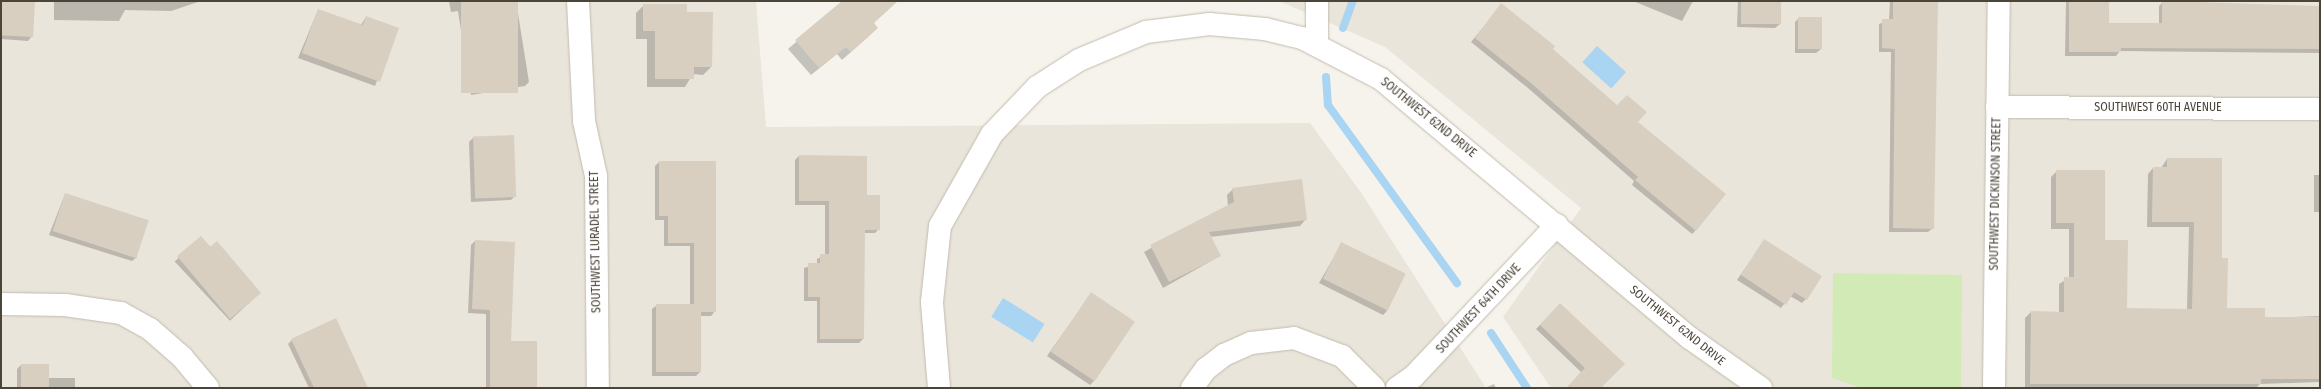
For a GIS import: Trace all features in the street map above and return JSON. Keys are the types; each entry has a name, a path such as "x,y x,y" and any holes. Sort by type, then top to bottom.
{"street":[{"name":"SOUTHWEST LURADEL STREET","path":"578,1 584,121 596,176 598,388"},
{"path":"1316,43 1317,1"},
{"name":"SOUTHWEST DICKINSON STREET","path":"1994,388 1997,107 2000,1"},
{"name":"SOUTHWEST 62ND DRIVE","path":"939,388 932,302 940,226 992,134 1037,87 1079,60 1124,40 1167,29 1237,25 1284,32 1316,43 1358,64 1406,96 1690,338 1762,388"},
{"name":"SOUTHWEST 60TH AVENUE","path":"1997,107 2320,110"},
{"name":"SOUTHWEST 64TH DRIVE","path":"1397,388 1414,376 1452,338 1556,225"},
{"path":"1,304 65,305 121,313 150,329 182,357 208,388"},
{"path":"1192,388 1206,369 1224,355 1251,343 1294,338 1312,342 1342,356 1374,388"}],"shaded area":[{"path":"1,1 756,1 766,127 1310,123 1362,194 1486,388 1,388"},
{"path":"1279,1 2320,1 2320,388 1551,388 1503,317 1581,208 1385,47"}],"green space":[{"path":"1833,273 1962,275 1961,388 1861,388 1832,378"}],"water":[{"path":"1597,46 1626,72 1611,88 1582,62"},
{"path":"1003,298 1045,324 1033,343 991,317"}],"building":[{"path":"1,1 35,1 33,37 1,35"},
{"path":"461,1 518,1 518,93 461,93"},
{"path":"842,1 898,1 874,23 878,28 851,52 846,47 819,68 795,40"},
{"path":"1741,1 1781,1 1781,24 1741,24"},
{"path":"1893,1 1938,1 1934,229 1893,228 1895,49 1882,48 1882,19 1893,19"},
{"path":"2069,1 2109,1 2109,23 2162,23 2162,1 2320,6 2320,49 2121,48 2121,52 2069,52"},
{"path":"1501,3 1555,46 1553,49 1617,105 1627,95 1647,112 1638,122 1726,194 1696,231 1635,180 1638,177 1532,84 1475,38"},
{"path":"643,4 687,4 687,12 713,12 712,67 694,67 694,79 655,79 655,31 643,31"},
{"path":"318,9 363,25 366,16 399,28 380,82 302,53"},
{"path":"1798,17 1822,17 1822,49 1798,49"},
{"path":"514,135 516,197 475,198 473,136"},
{"path":"799,155 867,156 867,195 880,195 880,230 865,230 864,339 820,339 820,297 808,297 808,263 820,263 820,254 829,254 829,201 799,201"},
{"path":"2167,158 2222,158 2222,258 2228,258 2227,308 2265,308 2265,317 2320,317 2320,379 2261,379 2261,384 2030,384 2031,311 2064,312 2064,277 2074,277 2074,223 2056,223 2056,170 2105,170 2105,240 2128,240 2127,308 2192,309 2194,222 2152,222 2153,167 2167,167"},
{"path":"659,161 716,161 716,312 701,312 701,372 656,372 656,304 694,304 694,243 668,243 668,216 659,216"},
{"path":"1302,179 1307,220 1209,232 1221,256 1169,282 1150,245 1234,202 1232,188"},
{"path":"65,193 149,220 136,258 53,231"},
{"path":"201,236 210,247 217,241 261,293 230,319 177,256"},
{"path":"1764,239 1822,276 1807,300 1794,292 1786,305 1741,275"},
{"path":"475,240 515,242 511,341 537,341 537,388 490,388 490,310 472,309"},
{"path":"1341,242 1406,274 1388,310 1323,279"},
{"path":"1091,292 1135,322 1095,381 1051,352"},
{"path":"1560,303 1625,364 1601,388 1566,388 1585,368 1540,325"},
{"path":"336,318 368,388 314,388 291,339"},
{"path":"21,364 49,364 49,388 21,388"}],"waterway":[{"path":"1343,28 1353,1"},
{"path":"1326,77 1328,105 1457,283"},
{"path":"1491,333 1527,388"}]}
